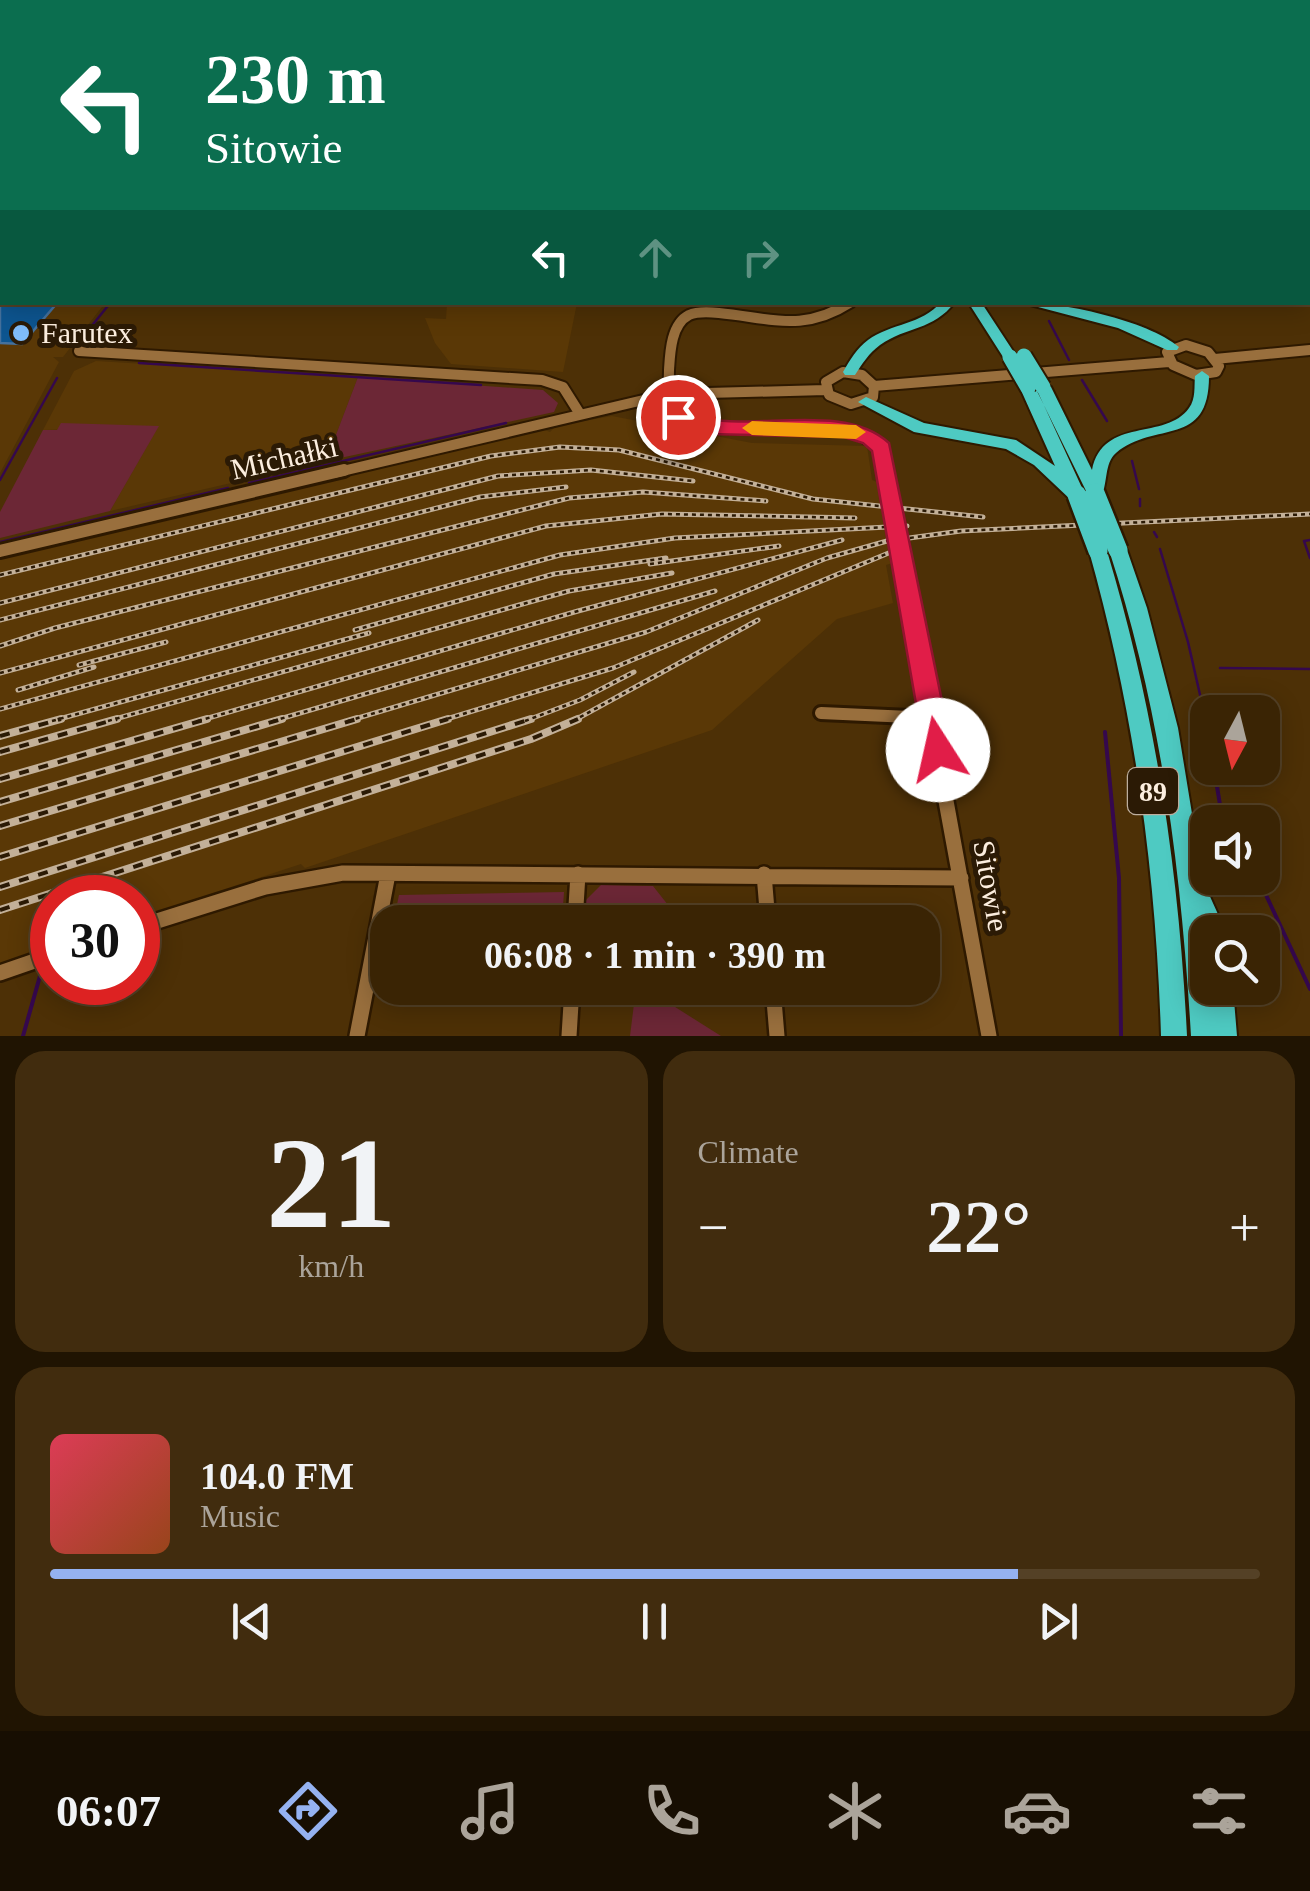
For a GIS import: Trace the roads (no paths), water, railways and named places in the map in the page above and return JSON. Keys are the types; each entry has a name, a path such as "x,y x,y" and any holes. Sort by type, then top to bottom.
{"highway":[{"path":"850,372 860,351 872,340 938,315 946,305"},
{"name":"89","path":"976,305 1017,356"},
{"name":"89","path":"989,305 1035,387 1086,494 1148,642 1166,720 1190,876"},
{"path":"1038,305 1123,325 1170,354"},
{"path":"870,394 920,428 986,437 1020,449 1086,494 1099,487 1100,465 1111,448 1172,426 1198,411 1203,398 1202,376"},
{"name":"89","path":"1108,551 1142,724 1161,850 1174,1036"},
{"name":"89","path":"1192,895 1204,1036"},
{"path":"1221,1005 1224,1036"}],"street":[{"path":"848,305 840,313 804,325 716,312 692,313 684,317 674,336 669,394 826,390 842,403 870,394 1170,354 1192,346 1216,358 1310,350"},
{"path":"79,351 542,380 563,387 580,414"},
{"path":"1170,354 1183,372 1202,376 1218,370 1216,358"},
{"path":"826,390 829,378 850,372 862,375 870,394"},
{"name":"Michałki","path":"0,552 669,394"},
{"name":"Sitowie","path":"669,394 673,412 687,422 723,428 844,430 871,438 882,448 989,1036"},
{"path":"821,713 932,718"},
{"path":"357,1036 388,874"},
{"path":"576,905 578,874"},
{"path":"764,874 767,905"},
{"path":"160,920 304,876 764,874 961,878"},
{"path":"0,972 30,962"},
{"path":"569,1036 571,1005"},
{"path":"774,1005 777,1036"}],"waterway":[{"path":"90,328 109,305"},
{"path":"1049,321 1069,360"},
{"path":"139,363 481,385"},
{"path":"0,480 57,378"},
{"path":"1082,380 1107,421"},
{"path":"249,483 506,423"},
{"path":"1132,461 1139,489"},
{"path":"0,542 228,488"},
{"path":"1140,499 1140,506"},
{"path":"1154,532 1157,537"},
{"path":"1310,540 1304,541 1310,558"},
{"path":"1160,549 1200,695"},
{"path":"1220,668 1310,669"},
{"path":"1105,732 1119,878 1121,1036"},
{"path":"1217,785 1220,805"},
{"path":"1266,895 1310,989"},
{"path":"23,1036 32,1005"}],"railway":[{"path":"0,575 491,456 560,447 619,450 813,499 983,517"},
{"path":"0,603 498,476 591,470 693,481"},
{"path":"0,620 480,497 566,487"},
{"path":"0,646 55,628 569,498 643,492 766,501"},
{"path":"0,673 546,526 662,514 855,518"},
{"path":"348,721 646,632 827,558 887,541 961,531 1310,514"},
{"path":"0,709 560,555 675,538 907,526"},
{"path":"198,721 578,611 842,540"},
{"path":"650,564 779,546"},
{"path":"440,721 613,668 891,552"},
{"path":"355,630 554,574 666,558"},
{"path":"108,721 569,591 672,573"},
{"path":"273,721 715,591"},
{"path":"573,721 758,620"},
{"path":"52,721 369,633"},
{"path":"79,665 166,642"},
{"path":"18,690 94,667"},
{"path":"527,720 580,700 634,672"},
{"path":"0,736 61,719"},
{"path":"0,752 117,719"},
{"path":"0,779 207,719"},
{"path":"0,802 282,719"},
{"path":"0,826 357,719"},
{"path":"0,857 448,719"},
{"path":"527,720 531,719"},
{"path":"0,910 531,739 578,719"},
{"path":"0,887 527,720"}],"place":[{"name":"Farutex","path":"21,333"}]}
